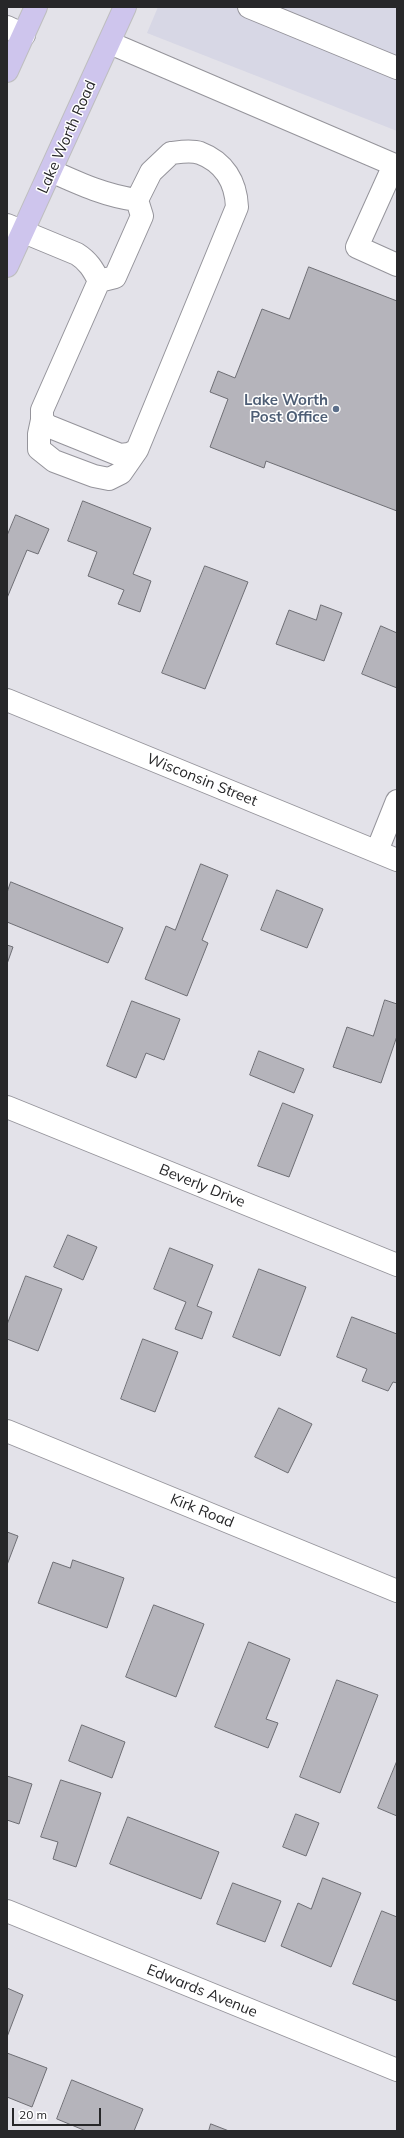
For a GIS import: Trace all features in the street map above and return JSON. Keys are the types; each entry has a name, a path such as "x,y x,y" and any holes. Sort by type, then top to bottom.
{"main road":[{"path":"7,71 15,31 36,7"},
{"name":"Lake Worth Road","path":"7,266 16,228 51,171 125,7"}],"street":[{"path":"249,7 397,68"},
{"path":"110,43 396,165 357,247 397,265"},
{"path":"172,153 199,153 218,163 227,174 237,192 237,207 137,450 120,473 109,479 94,476 54,461 39,449 42,410 99,281 115,277 142,216 137,200 150,172 172,153"},
{"path":"51,171 96,192 117,198 137,200"},
{"path":"16,228 86,260 99,281"},
{"path":"42,420 48,426 120,454 129,454 137,450"},
{"name":"Wisconsin Street","path":"8,704 397,860"},
{"path":"376,852 397,801"},
{"name":"Beverly Drive","path":"7,1107 397,1265"},
{"name":"Kirk Road","path":"7,1431 397,1591"},
{"name":"Edwards Avenue","path":"7,1911 397,2070"}],"shaded area":[{"path":"158,7 397,7 397,131 147,33"}],"building":[{"path":"309,267 397,301 397,511 266,461 264,468 210,447 228,399 210,392 218,371 235,378 262,309 289,319"},
{"path":"83,501 151,528 133,574 151,581 140,612 118,604 124,590 88,576 97,552 68,541"},
{"path":"16,515 49,529 38,554 27,550 7,598 7,536"},
{"path":"205,566 248,582 205,689 162,673"},
{"path":"321,605 342,613 324,661 276,644 289,610 316,620"},
{"path":"381,626 397,633 397,688 362,674"},
{"path":"201,864 228,875 202,940 208,943 187,996 145,979 166,926 175,930"},
{"path":"11,882 123,928 108,963 7,922 7,893"},
{"path":"277,890 323,909 307,948 261,930"},
{"path":"7,945 13,947 7,964"},
{"path":"385,1000 397,1004 397,1036 381,1083 333,1067 347,1027 373,1036"},
{"path":"132,1001 180,1019 164,1060 146,1053 136,1078 107,1066"},
{"path":"259,1051 304,1069 294,1093 250,1075"},
{"path":"283,1103 313,1115 289,1177 258,1166"},
{"path":"68,1235 97,1247 83,1280 54,1267"},
{"path":"170,1248 213,1265 197,1306 212,1312 202,1339 175,1329 186,1302 154,1289"},
{"path":"259,1269 306,1287 280,1356 233,1337"},
{"path":"26,1276 62,1289 38,1351 7,1339 7,1325"},
{"path":"352,1317 397,1334 397,1383 393,1382 388,1391 362,1381 367,1369 337,1357"},
{"path":"143,1339 178,1352 155,1412 121,1399"},
{"path":"279,1408 312,1424 288,1473 255,1457"},
{"path":"7,1532 18,1536 7,1565"},
{"path":"73,1560 124,1578 107,1628 38,1603 53,1562 70,1568"},
{"path":"154,1605 204,1624 176,1697 126,1677"},
{"path":"249,1642 290,1659 266,1719 278,1723 268,1748 215,1727"},
{"path":"337,1680 378,1695 340,1793 300,1777"},
{"path":"82,1725 125,1742 112,1778 69,1761"},
{"path":"397,1761 397,1816 378,1808"},
{"path":"7,1776 32,1784 19,1824 7,1820"},
{"path":"61,1780 101,1793 76,1867 53,1859 58,1842 41,1837"},
{"path":"296,1814 319,1823 306,1856 283,1847"},
{"path":"128,1817 219,1852 201,1899 110,1864"},
{"path":"323,1878 361,1893 331,1967 281,1946 298,1903 311,1909"},
{"path":"233,1883 281,1901 265,1942 217,1924"},
{"path":"382,1911 397,1917 397,2001 353,1984"},
{"path":"7,1988 23,1995 7,2037"},
{"path":"7,2053 47,2068 32,2107 7,2097"},
{"path":"72,2080 143,2109 134,2131 86,2131 57,2119"},
{"path":"211,2124 229,2131 209,2131"}],"place":[{"name":"Lake Worth Post Office","path":"336,409"}]}
